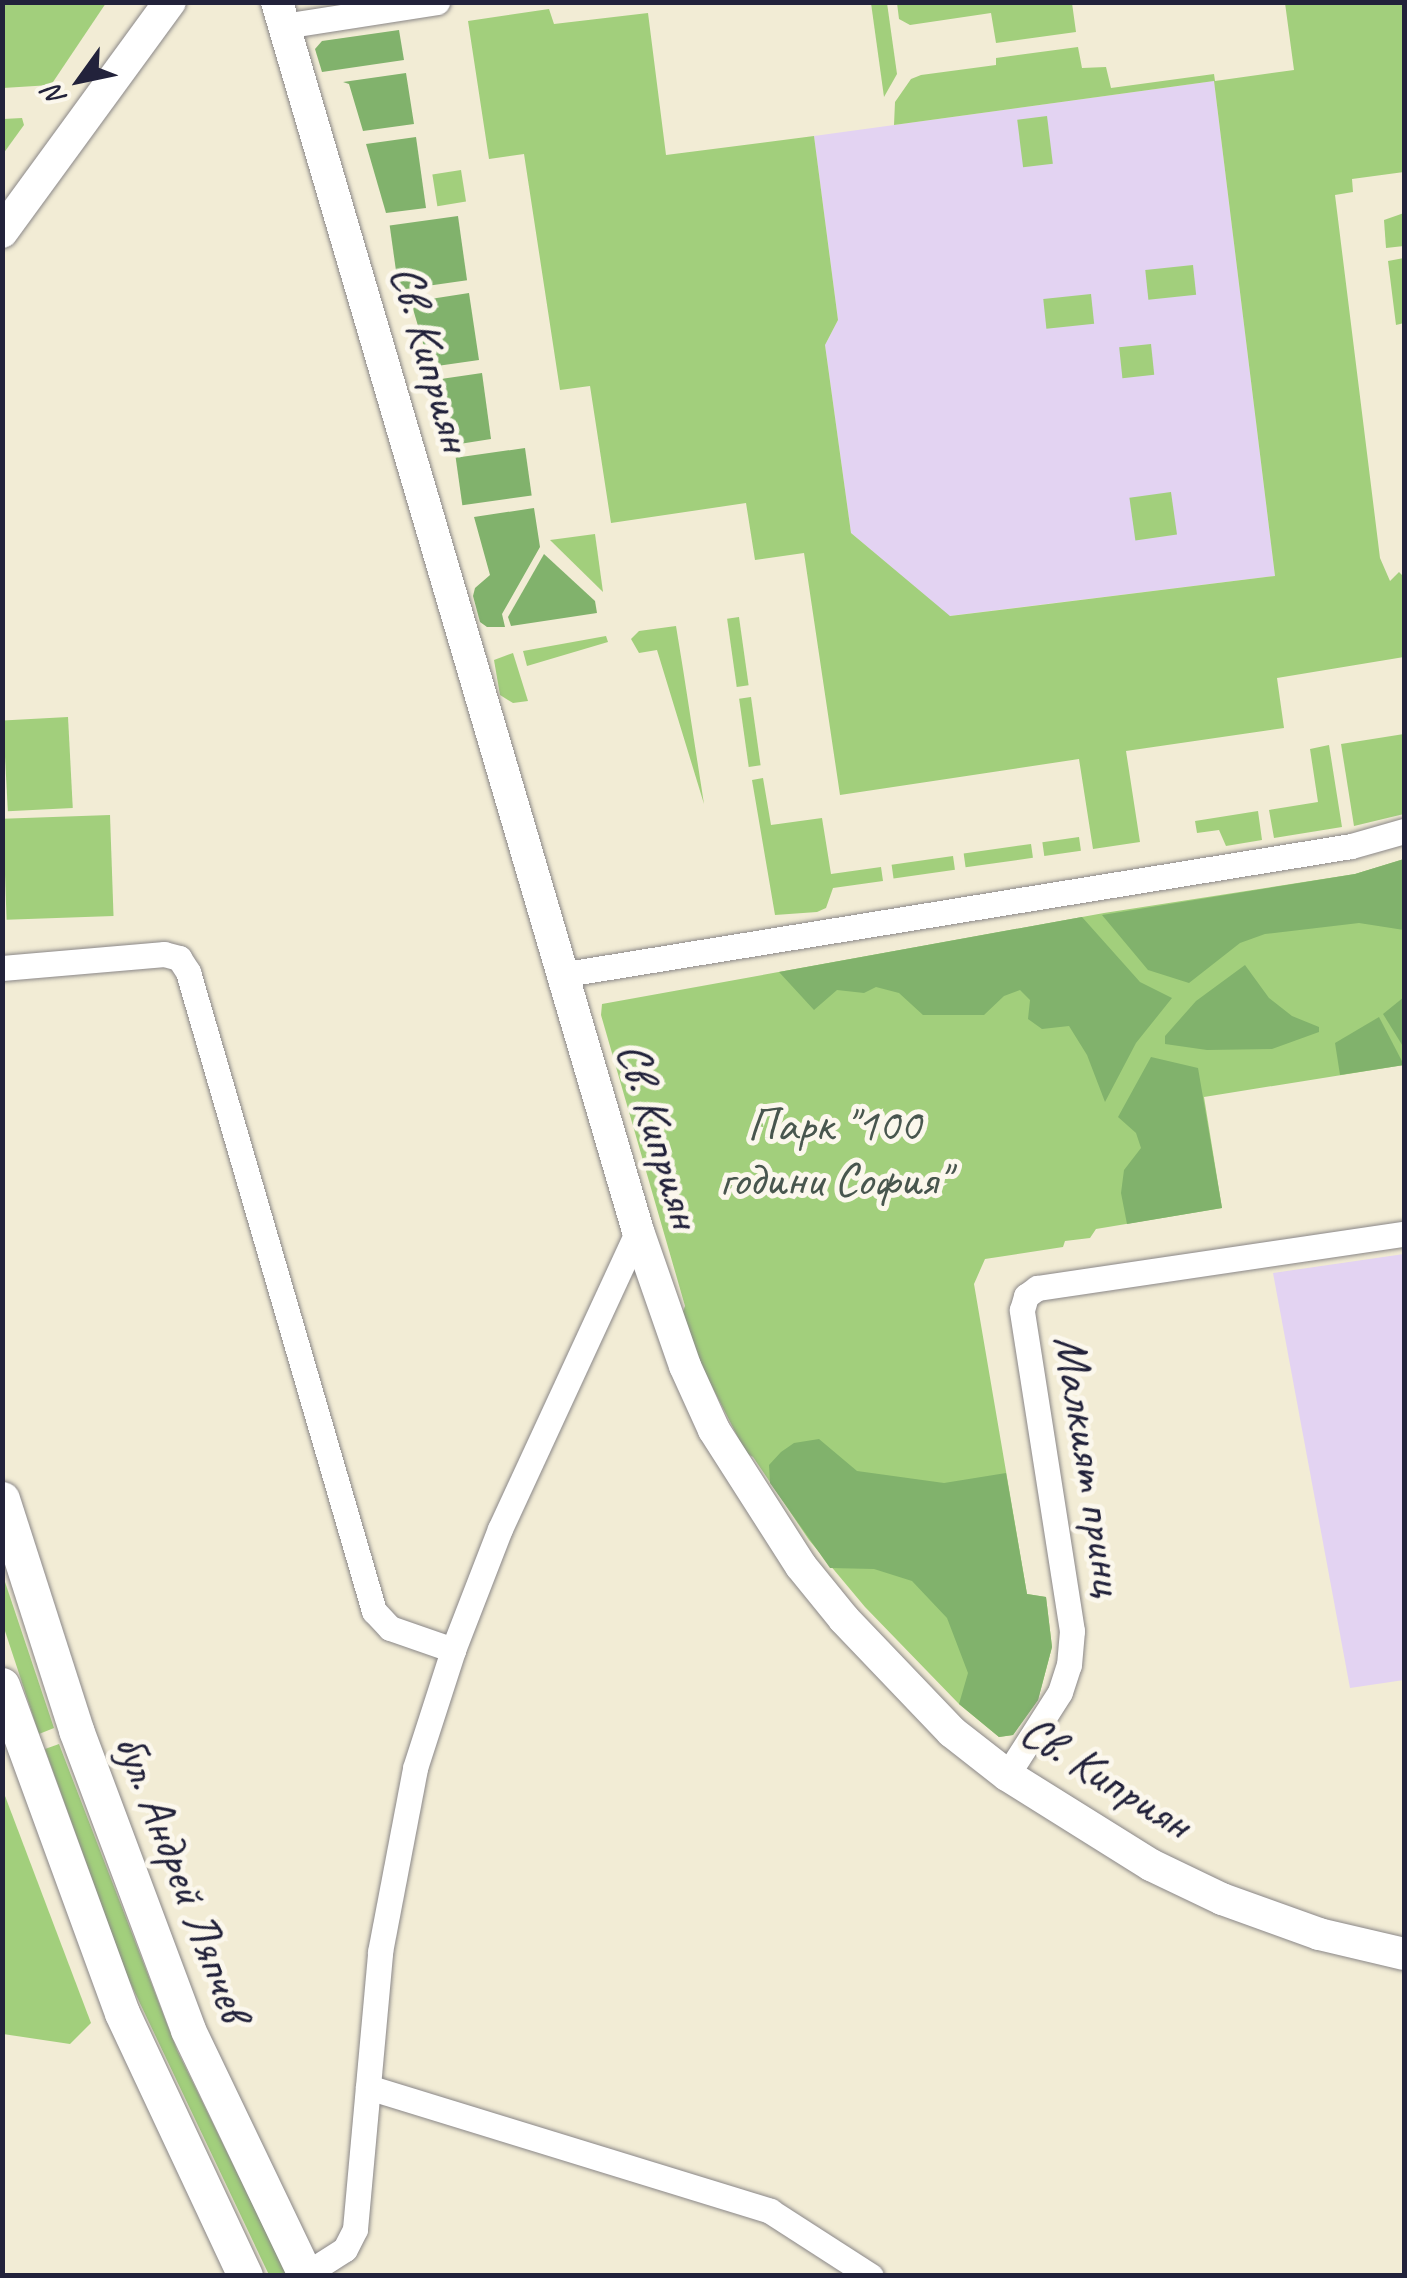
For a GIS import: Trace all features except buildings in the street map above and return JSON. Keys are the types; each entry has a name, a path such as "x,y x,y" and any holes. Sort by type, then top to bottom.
{"main road":[{"name":"бул. Андрей Ляпчев","path":"2,1499 76,1730 188,2030 306,2275"},
{"path":"2,1685 122,2012 246,2276"}],"street":[{"path":"2,232 170,2"},
{"path":"281,14 437,2"},
{"name":"Св. Киприян","path":"281,14 638,1231 685,1366 752,1494 801,1566 880,1660 952,1732 1007,1775 1150,1866 1222,1899 1319,1934 1404,1954"},
{"path":"560,975 1351,846 1404,831"},
{"path":"2,968 164,954 180,958 188,972 374,1611 390,1628 452,1650"},
{"path":"306,2275 345,2249 355,2229 393,1867 415,1768 452,1650 500,1529 638,1231"},
{"name":"Малкият принц","path":"1007,1775 1060,1692 1069,1665 1072,1631 1022,1310 1026,1296 1036,1288 1404,1234"},
{"path":"368,2086 770,2211 871,2276"}],"shaded area":[{"path":"1214,81 1275,576 949,616 851,533 825,345 838,320 814,136"},
{"path":"1404,1254 1404,1680 1350,1688 1273,1273"}],"green space":[{"path":"106,3 51,85 3,88 3,4"},
{"path":"871,3 887,3 897,74 884,97"},
{"path":"897,3 1072,3 1076,32 996,43 991,13 910,25 899,19"},
{"path":"1285,3 1404,3 1404,172 1352,179 1353,192 1335,195 1380,558 1390,581 1399,572 1404,577 1404,657 1277,678 1284,728 1126,751 1140,842 1093,849 1079,759 840,795 804,553 755,560 746,503 611,523 590,386 560,390 524,154 489,159 468,21 549,9 554,24 648,13 666,155 814,136 838,320 825,345 851,533 950,616 1275,576 1214,81 894,125 895,102 911,79 921,75 996,65 996,58 1078,47 1082,68 1106,67 1111,88 1214,74 1215,81 1294,70"},
{"path":"399,30 404,60 322,72 315,49 322,41"},
{"path":"406,73 414,124 363,131 349,84 343,82"},
{"path":"1047,116 1053,164 1023,167 1017,120"},
{"path":"22,118 24,125 3,154 3,119"},
{"path":"416,137 426,208 386,213 366,144"},
{"path":"461,170 466,202 437,206 432,175"},
{"path":"1404,213 1404,246 1386,248 1384,220"},
{"path":"458,216 467,280 399,290 390,226"},
{"path":"1404,258 1404,323 1396,325 1388,261"},
{"path":"1193,265 1196,295 1148,300 1145,270"},
{"path":"469,293 479,360 430,367 411,302"},
{"path":"1091,294 1094,324 1046,329 1043,299"},
{"path":"1151,344 1154,375 1122,378 1119,347"},
{"path":"482,373 491,439 453,445 434,380"},
{"path":"525,448 532,496 462,505 456,458"},
{"path":"1171,492 1177,535 1135,540 1129,498"},
{"path":"534,508 540,547 502,614 505,627 487,627 480,622 473,596 475,588 490,575 474,517"},
{"path":"595,534 603,592 550,540"},
{"path":"544,554 595,601 597,613 511,626 508,617"},
{"path":"739,617 749,685 737,687 727,619"},
{"path":"676,626 704,804 657,650 639,653 631,639 639,631"},
{"path":"606,636 608,642 527,666 523,651"},
{"path":"513,653 528,701 513,703 500,695 494,660"},
{"path":"751,697 761,765 749,767 739,699"},
{"path":"68,717 73,808 8,811 3,720"},
{"path":"1404,734 1404,814 1354,826 1341,744"},
{"path":"1329,745 1342,827 1274,838 1269,810 1318,802 1310,749"},
{"path":"763,778 771,825 822,818 831,874 881,867 883,881 833,888 826,908 817,912 775,915 752,780"},
{"path":"1258,811 1262,840 1226,846 1219,830 1197,833 1195,821"},
{"path":"110,815 114,916 7,920 3,819"},
{"path":"1079,837 1081,851 1044,856 1042,842"},
{"path":"1031,844 1033,858 966,867 964,853"},
{"path":"953,856 955,870 894,878 892,865"},
{"name":"Парк \"100 години София\"","path":"1404,859 1404,1065 1204,1097 1222,1208 1096,1229 1090,1238 1065,1241 1063,1247 985,1259 974,1284 1027,1594 1046,1597 1052,1647 1038,1700 1013,1735 999,1737 959,1704 865,1607 809,1540 753,1457 746,1453 698,1359 682,1314 685,1306 601,1015 602,1004 1104,913 1355,874"},
{"path":"1404,859 1404,930 1359,923 1265,934 1240,943 1189,983 1148,970 1102,915 1355,874"},
{"path":"1082,917 1140,982 1172,998 1136,1043 1105,1102 1087,1055 1069,1026 1042,1029 1028,1019 1030,1000 1020,990 1004,996 984,1015 923,1015 899,993 876,987 864,993 837,990 814,1010 779,972"},
{"path":"1245,965 1269,998 1292,1016 1319,1027 1319,1032 1272,1049 1207,1050 1165,1044 1165,1036 1196,1001"},
{"path":"1404,997 1404,1048 1383,1014"},
{"path":"1379,1017 1404,1065 1340,1075 1335,1043"},
{"path":"1151,1057 1198,1068 1222,1208 1127,1224 1121,1193 1124,1170 1141,1148 1136,1133 1118,1117"},
{"path":"819,1439 857,1471 944,1483 1006,1473 1027,1594 1046,1597 1052,1647 1038,1700 1013,1735 999,1737 959,1704 968,1673 947,1618 912,1581 874,1569 830,1568 770,1483 769,1465 781,1452 794,1443"},
{"path":"2,1573 54,1728 39,1734 3,1625"},
{"path":"59,1744 177,2050 287,2275 269,2275 128,1978 45,1749"},
{"path":"2,1788 91,2023 70,2044 3,2034"}]}
